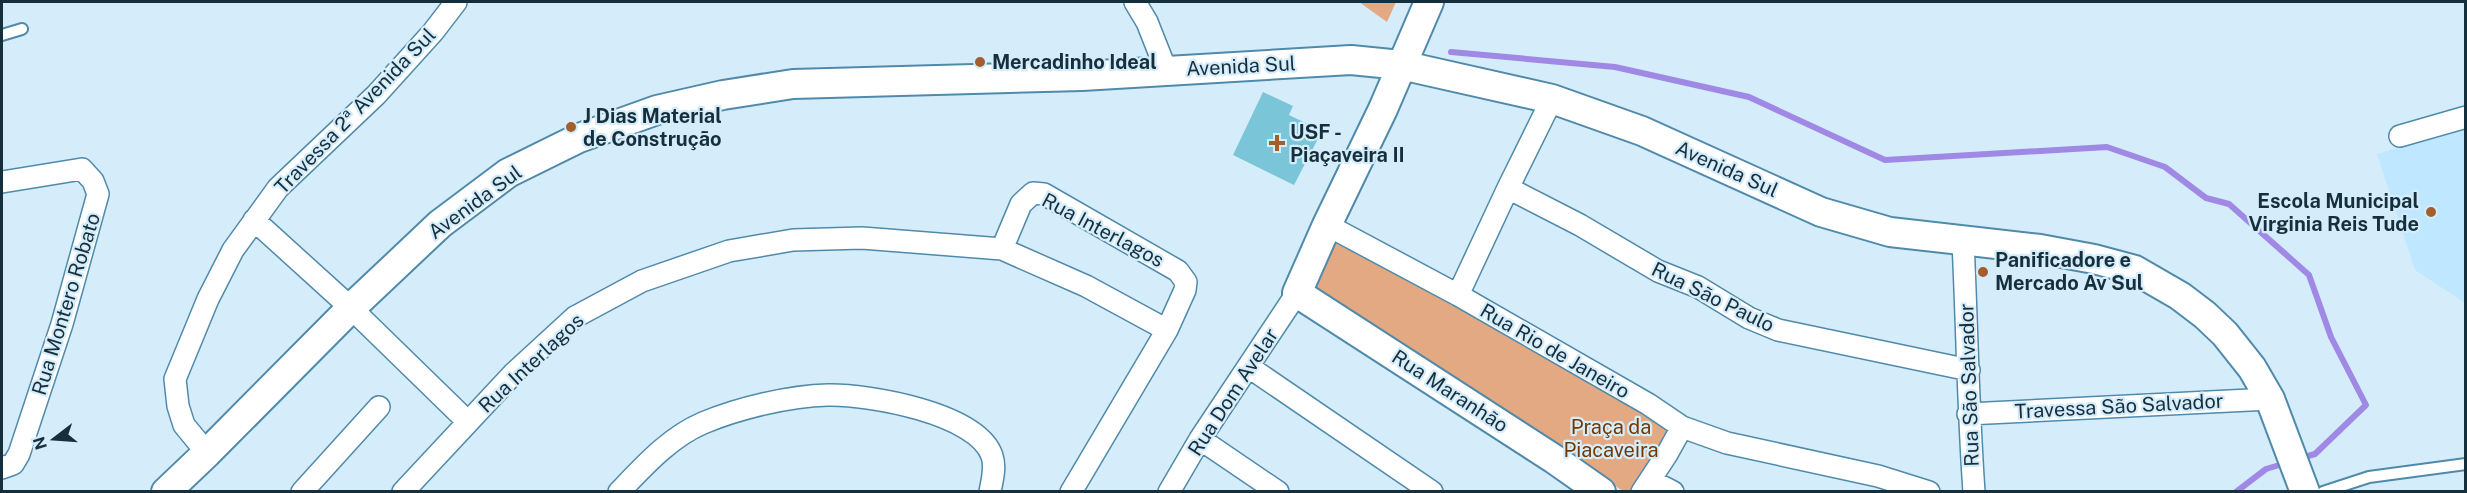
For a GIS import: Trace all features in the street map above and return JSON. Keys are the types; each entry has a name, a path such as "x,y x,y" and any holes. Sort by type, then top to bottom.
{"street":[{"name":"Travessa 2ª Avenida Sul","path":"207,453 184,425 178,406 175,379 208,299 233,250 278,188 376,94 433,32 456,2"},
{"path":"1135,2 1148,22 1166,70"},
{"path":"1297,293 1383,109 1429,2"},
{"name":"Avenida Sul","path":"166,492 351,308 440,224 508,173 579,138 657,110 723,95 793,84 854,81 967,81 1351,60 1401,64 1552,99 1642,132 1821,212 1890,232 2040,249 2094,259 2135,270 2180,296 2225,334 2252,368 2311,491"},
{"path":"1458,295 1552,99"},
{"path":"2400,135 2466,117"},
{"name":"Rua Montero Robato","path":"2,182 82,169 97,189 97,202 62,324 19,454 13,464 2,468"},
{"name":"Rua São Paulo","path":"1508,188 1580,225 1658,271 1698,287 1749,318 1778,330 1969,370"},
{"name":"Rua Interlagos","path":"403,492 514,373 575,317 642,281 729,251 793,240 862,238 1002,249 1086,286 1167,330 1185,290 1186,282 1178,271 1044,194 1033,194 1021,204 1002,249"},
{"path":"254,220 351,308 468,422"},
{"name":"Rua Rio de Janeiro","path":"1327,225 1458,295 1648,404 1682,428 1727,443 1878,476 1929,492"},
{"name":"Rua São Salvador","path":"1963,242 1969,370 1968,414 1974,492"},
{"name":"Rua Dom Avelar","path":"1169,492 1200,439 1250,367 1297,293"},
{"name":"Rua Maranhão","path":"1297,293 1554,459 1601,492"},
{"path":"1071,492 1167,330"},
{"path":"1250,367 1432,492"},
{"path":"619,492 657,453 702,423 759,406 828,395 883,399 927,411 974,433 984,441 992,455 994,471 990,492"},
{"path":"302,492 379,407"},
{"name":"Travessa São Salvador","path":"1968,414 2275,412"},
{"path":"1672,492 1646,486 1682,428"},
{"path":"1200,439 1278,492"}],"lane":[{"path":"2,35 22,29"},
{"path":"2311,491 2369,477 2466,464"}],"shaded area":[{"name":"Escola Municipal Virginia Reis Tude","path":"2465,128 2465,303 2415,270 2377,154"}],"green space":[{"path":"1359,2 1396,2 1387,22"},
{"name":"Praça da Piacaveira","path":"1332,237 1669,428 1631,491 1623,491 1309,286"}],"building":[{"name":"USF - Piaçaveira II","path":"1263,92 1293,106 1289,115 1322,131 1294,185 1233,155"}],"waterway":[{"path":"1451,52 1615,67 1749,97 1885,160 2107,147 2165,167 2206,198 2229,204 2309,275 2331,337 2366,405 2315,454 2301,458"},
{"path":"2236,492 2266,469 2286,463"}],"place":[{"name":"Mercadinho Ideal","path":"980,62"},
{"name":"J Dias Material de Construção","path":"571,127"},
{"name":"USF - Piaçaveira II","path":"1277,143"},
{"name":"Escola Municipal Virginia Reis Tude","path":"2431,212"},
{"name":"Panificadore e Mercado Av Sul","path":"1983,272"}]}
